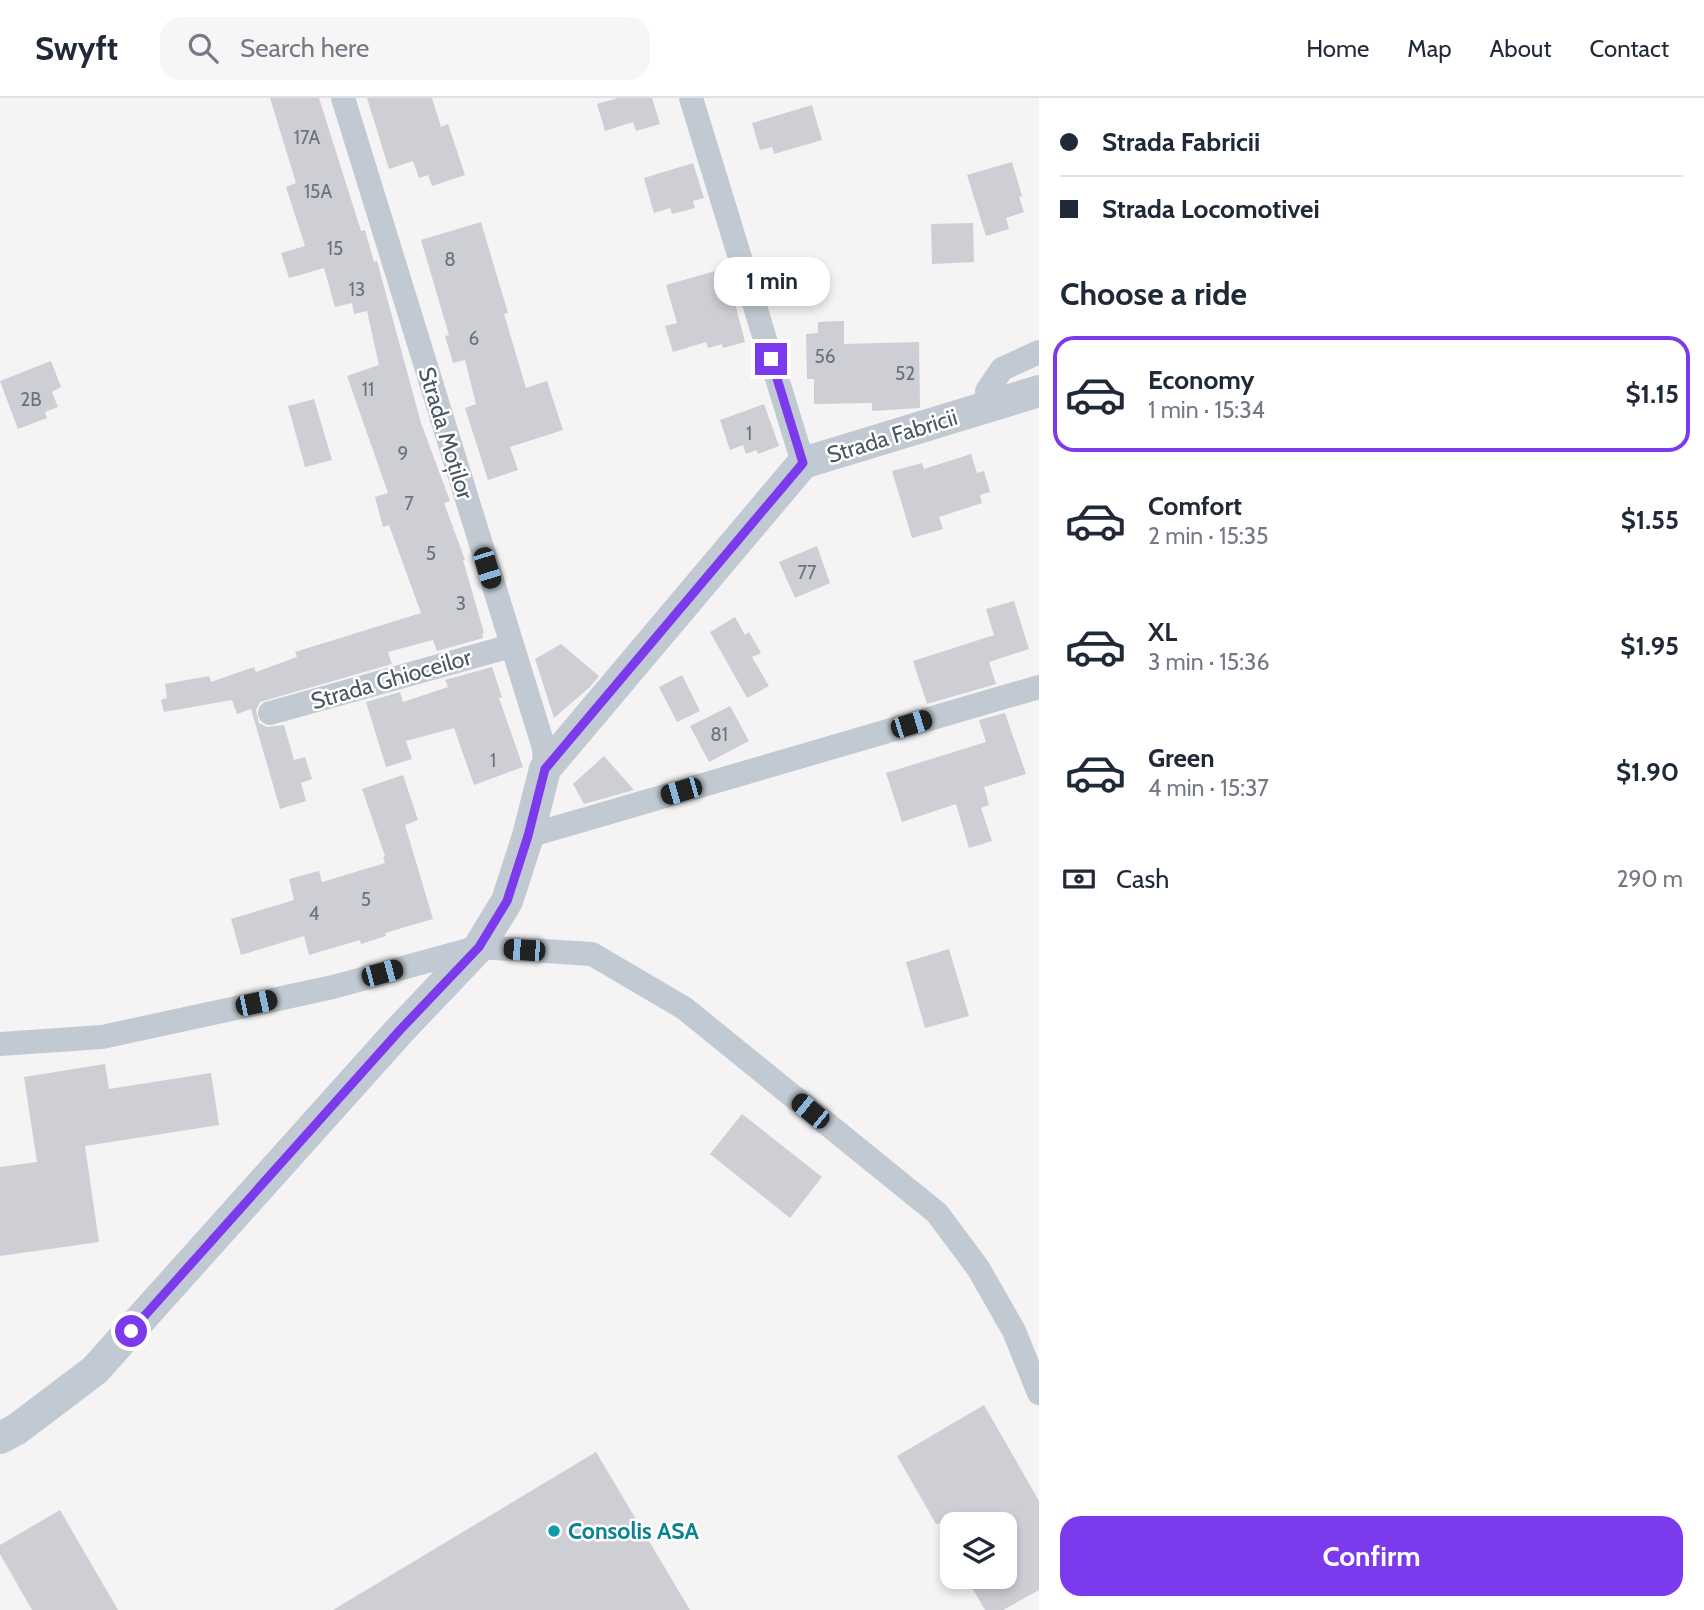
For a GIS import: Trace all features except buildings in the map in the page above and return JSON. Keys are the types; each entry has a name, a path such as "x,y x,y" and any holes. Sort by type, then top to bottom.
{"street":[{"name":"Strada Moților","path":"343,98 544,748 545,769"},
{"path":"691,98 803,463"},
{"path":"988,407 987,391 1002,369 1039,352"},
{"name":"Strada Fabricii","path":"0,1438 17,1429 95,1370 400,1030 479,947 507,901 528,836 545,769 803,463 1039,391"},
{"name":"Strada Ghioceilor","path":"270,713 511,646"},
{"path":"528,836 1039,687"},
{"path":"0,1044 102,1037 333,987 479,947 592,954 684,1008 937,1213 978,1268 1008,1321 1039,1393"}],"place":[{"name":"Consolis ASA","path":"554,1531"}],"route":[{"path":"131,1331 400,1030 479,947 507,901 528,836 545,769 803,463 771,359"}]}
